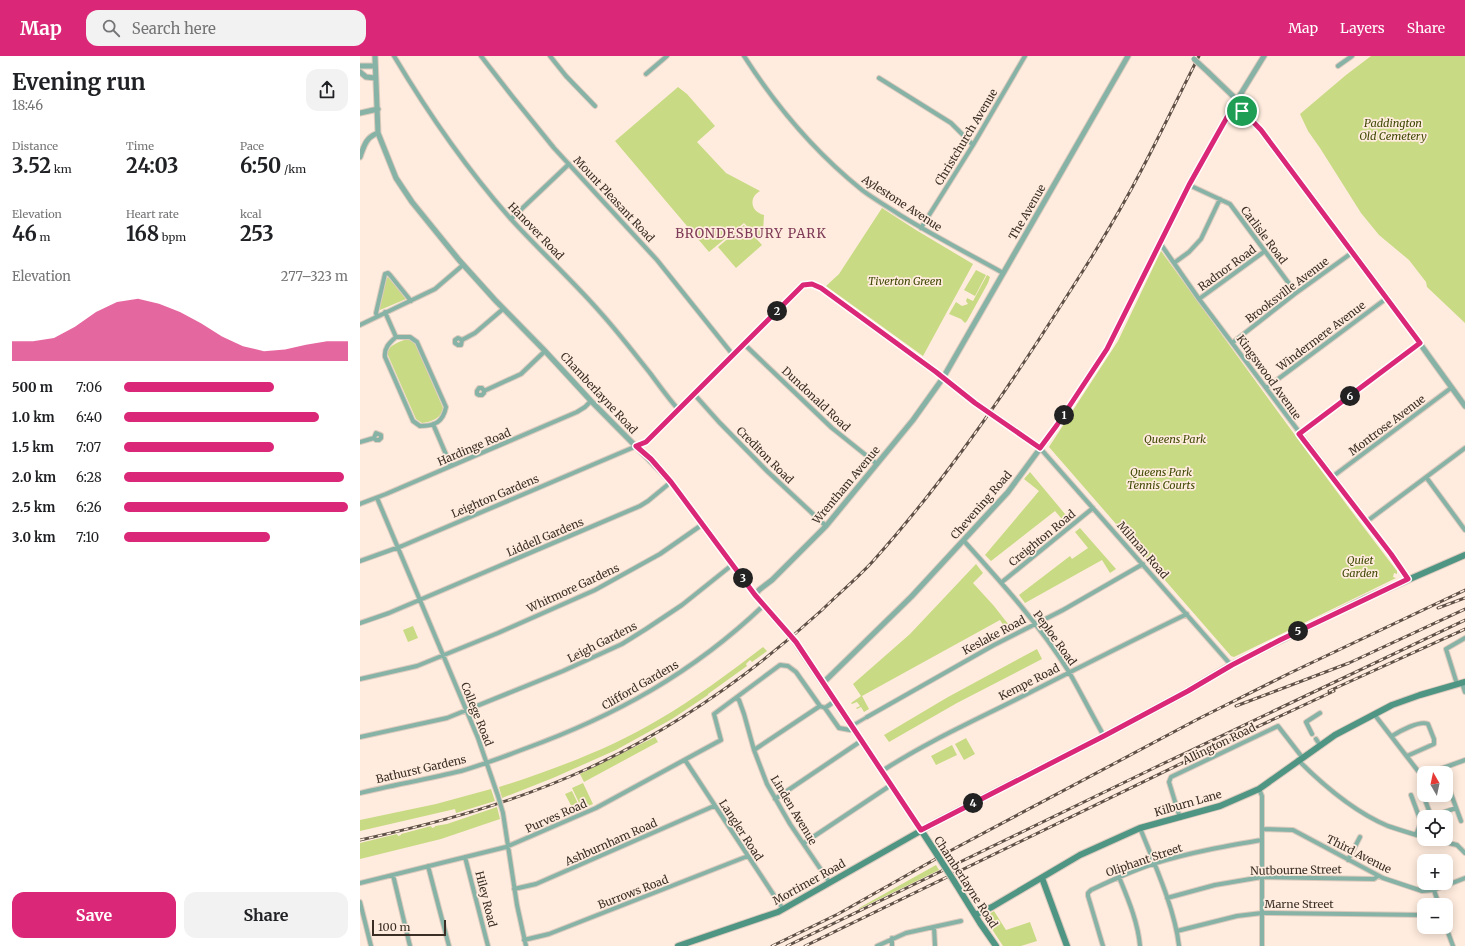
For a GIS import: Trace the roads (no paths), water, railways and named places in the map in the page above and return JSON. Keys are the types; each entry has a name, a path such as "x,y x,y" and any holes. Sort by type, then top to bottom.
{"main road":[{"name":"Mortimer Road","path":"678,946 783,909 921,830 1104,736 1188,691 1232,665 1408,579 1465,555"},
{"name":"Kilburn Lane","path":"975,915 1085,853 1140,828 1220,806 1258,789 1320,745 1374,714 1401,701 1461,683"},
{"name":"Chamberlayne Road","path":"921,830 996,946"},
{"path":"1042,878 1066,946"}],"street":[{"name":"Chamberlayne Road","path":"375,56 378,133 392,169 404,192 463,265 503,309 545,351 591,401 651,459 671,482 755,595 796,642 834,701 854,726 861,741 921,830"},
{"name":"Hanover Road","path":"394,56 425,107 451,145 511,218 600,313 634,352 678,409"},
{"name":"Mount Pleasant Road","path":"481,56 512,96 569,164 657,260 732,355"},
{"path":"550,56 566,76 595,106"},
{"path":"646,74 667,56"},
{"name":"Aylestone Avenue","path":"744,56 756,75 779,105 805,136 835,167 864,191 921,228 1003,274"},
{"name":"Christchurch Avenue","path":"921,228 973,145 1025,56"},
{"name":"The Avenue","path":"943,378 1128,56"},
{"path":"1190,56 1226,90 1261,130 1388,298 1451,388 1465,404"},
{"name":"Chevening Road","path":"823,683 911,597 964,541 1008,492 1057,425 1107,349 1189,185 1236,101 1264,56"},
{"path":"1338,66 1352,56"},
{"path":"375,66 361,66 360,72 366,77 375,78"},
{"path":"879,78 951,123 973,145"},
{"path":"360,113 378,109"},
{"path":"360,157 364,144 368,138 378,133"},
{"path":"511,218 569,164"},
{"name":"Carlisle Road","path":"1189,185 1230,204 1296,293"},
{"path":"1174,263 1189,252 1201,238 1220,199"},
{"name":"Kingswood Avenue","path":"1160,243 1199,299 1408,579"},
{"name":"Radnor Road","path":"1199,299 1265,251"},
{"name":"Brooksville Avenue","path":"1232,343 1296,293 1353,252"},
{"path":"360,325 440,286 463,265"},
{"path":"377,316 376,313 385,274 390,274 411,301"},
{"name":"Leighton Gardens","path":"360,561 398,547 646,442 803,285 812,284 821,288 943,378"},
{"name":"Windermere Avenue","path":"1266,388 1388,298"},
{"path":"462,340 475,333 503,309"},
{"path":"386,312 396,337"},
{"path":"396,337 410,337 417,342 446,407 444,416 434,424 420,426 413,422 385,357 385,351 396,337"},
{"path":"1299,434 1420,343"},
{"name":"Dundonald Road","path":"744,344 832,428 877,464"},
{"path":"484,391 521,374 545,351"},
{"path":"943,378 975,403 1040,448"},
{"name":"Wrentham Avenue","path":"755,595 826,526 913,420 943,378"},
{"name":"Montrose Avenue","path":"1332,476 1451,388"},
{"name":"Crediton Road","path":"694,394 767,471 826,526"},
{"name":"Hardinge Road","path":"360,504 577,412 591,401"},
{"path":"434,424 451,466"},
{"path":"360,442 374,438"},
{"name":"Milman Road","path":"1040,448 1232,665"},
{"path":"1366,522 1465,448"},
{"path":"1426,477 1465,530"},
{"name":"Liddell Gardens","path":"360,623 381,617 640,506 671,482"},
{"name":"College Road","path":"377,498 466,710 487,763 504,813 514,889 526,946"},
{"name":"Creighton Road","path":"1002,582 1094,508"},
{"name":"Whitmore Gardens","path":"360,679 417,666 595,590 660,554 703,524"},
{"name":"Peploe Road","path":"964,541 1002,582 1035,624 1069,672 1104,736"},
{"name":"Keslake Road","path":"854,726 867,717 994,645 1063,610 1143,564"},
{"name":"Leigh Gardens","path":"360,737 447,718 563,671 622,644 682,605 732,565"},
{"name":"Clifford Gardens","path":"487,763 557,737 608,715 637,700 696,661 738,628 764,605"},
{"name":"Kempe Road","path":"882,771 935,741 1069,672 1187,614"},
{"path":"1465,638 1446,649 1465,692"},
{"path":"736,698 778,666 785,665 792,668 796,672 820,706 825,708 839,728 850,730 854,726"},
{"name":"Purves Road","path":"360,883 508,846 589,811 721,740 714,714 736,698"},
{"name":"Linden Avenue","path":"736,698 739,700 744,714 764,779 775,799 830,883"},
{"path":"825,708 834,701"},
{"path":"754,750 820,706"},
{"path":"1312,734 1306,722 1320,713"},
{"path":"1374,714 1417,770"},
{"path":"1392,736 1402,730 1422,723 1428,724 1434,739 1434,744 1407,756"},
{"name":"Allington Road","path":"1180,818 1169,782 1171,777 1278,726 1300,758"},
{"path":"1316,739 1320,745"},
{"path":"775,799 861,741"},
{"path":"1300,758 1332,792 1363,813 1388,826 1416,835"},
{"name":"Langler Road","path":"684,760 783,909"},
{"path":"1452,766 1465,760"},
{"name":"Bathurst Gardens","path":"360,793 487,763"},
{"path":"804,843 891,785"},
{"path":"1258,789 1262,796 1262,946"},
{"path":"1411,795 1417,810"},
{"path":"1453,800 1461,821"},
{"name":"Ashburnham Road","path":"514,889 536,884 714,806"},
{"path":"1450,810 1456,808"},
{"path":"1140,828 1167,898 1177,931 1179,946"},
{"name":"Third Avenue","path":"1262,829 1293,830 1378,876 1417,889"},
{"path":"1348,860 1360,837"},
{"name":"Oliphant Street","path":"1103,946 1088,893 1090,890 1154,864 1204,850 1262,840"},
{"path":"1453,844 1457,845 1465,853"},
{"name":"Burrows Road","path":"524,940 549,934 748,856"},
{"name":"Hiley Road","path":"465,857 488,946"},
{"path":"428,866 449,946"},
{"path":"393,875 410,946"},
{"name":"Nutbourne Street","path":"1167,898 1215,885 1262,877 1374,879 1378,876"},
{"path":"1119,877 1128,898 1140,946"},
{"path":"1453,883 1465,878"},
{"name":"Third Avenue","path":"1419,890 1434,890"},
{"path":"1434,890 1436,898"},
{"path":"360,902 371,946"},
{"name":"Marne Street","path":"1177,931 1237,916 1262,913 1417,915"},
{"path":"877,946 906,933 961,921"},
{"path":"934,927 935,946"},
{"path":"1448,934 1452,946"},
{"path":"892,938 892,946"}],"railway":[{"path":"360,840 448,819 533,791 589,768 652,735 712,698 768,656 822,610 874,560 896,535 939,482 979,428 1036,344 1118,214 1199,56"},
{"path":"772,946 838,914 948,852 1198,719 1290,673 1465,590"},
{"path":"1438,608 1465,598"},
{"path":"1236,706 1349,663 1465,609"},
{"path":"787,946 1156,767 1465,620"},
{"path":"1329,691 1465,629"},
{"path":"805,946 1242,734 1334,691"}],"district":[{"name":"BRONDESBURY PARK","path":"751,233"}],"park label":[{"name":"Paddington Old Cemetery","path":"1393,129"},
{"name":"Tiverton Green","path":"905,281"},
{"name":"Queens Park","path":"1175,439"},
{"name":"Queens Park Tennis Courts","path":"1161,478"},
{"name":"Quiet Garden","path":"1360,566"}]}
